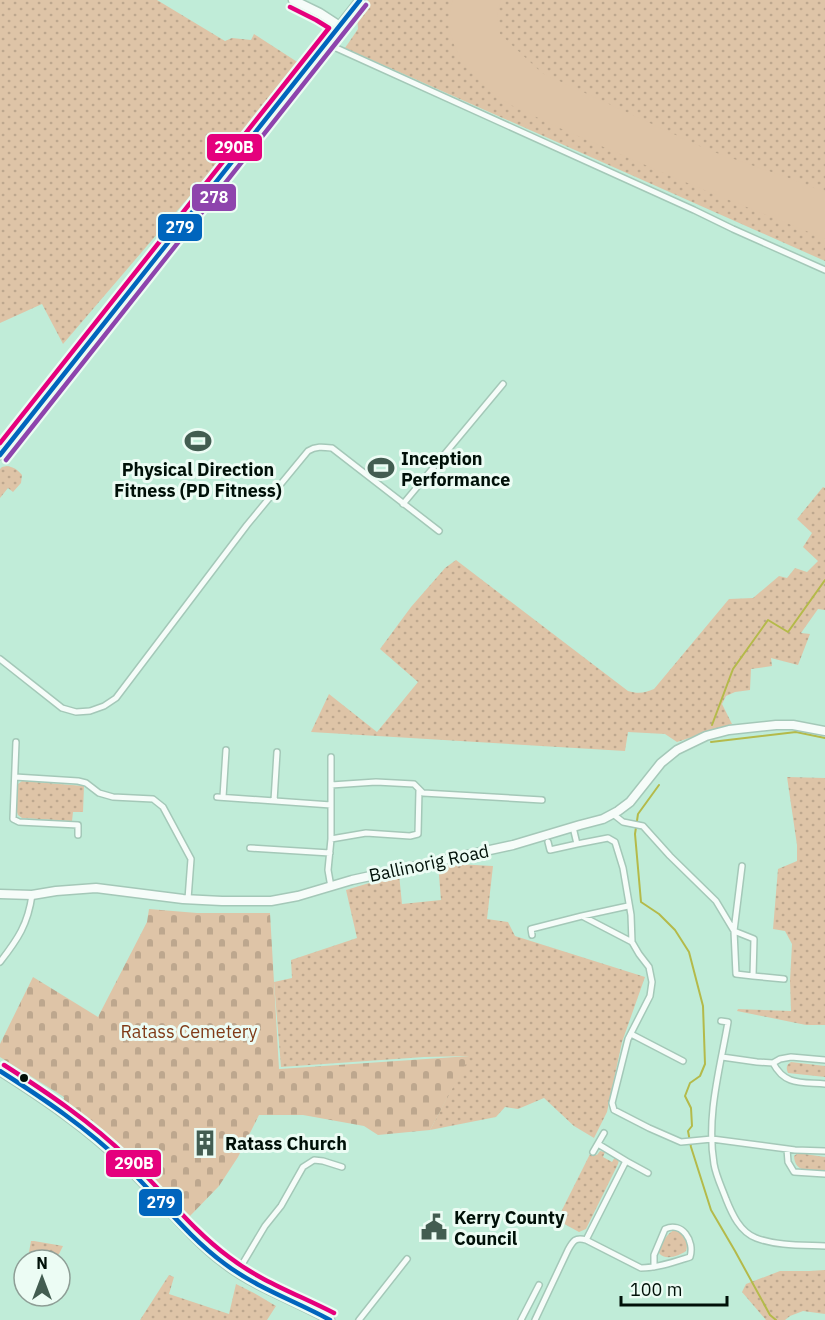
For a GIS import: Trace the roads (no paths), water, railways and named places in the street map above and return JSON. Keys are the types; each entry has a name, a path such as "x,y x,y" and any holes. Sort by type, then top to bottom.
{"street":[{"path":"293,0 340,26"},
{"path":"0,454 360,0"},
{"path":"327,42 825,270"},
{"path":"403,504 503,384"},
{"path":"0,659 62,708 75,712 90,711 116,698 247,525 312,448 332,448 439,531"},
{"name":"Ballinorig Road","path":"0,894 32,895 96,888 222,901 271,901 298,896 352,880 513,845 603,819 630,802 661,763 677,750 706,736 729,730 793,725 825,731"},
{"path":"16,742 14,819 19,822 78,825 78,835"},
{"path":"226,750 220,797 331,805"},
{"path":"274,801 277,752"},
{"path":"331,757 331,839 328,870 331,887"},
{"path":"15,777 78,781 86,783 99,793 120,798 153,799 163,807 191,859 188,899"},
{"path":"331,785 376,782 414,784 423,793 542,800"},
{"path":"331,839 366,833 410,836 418,834 419,790"},
{"path":"613,814 622,822 643,826 716,901 735,931 754,939 753,976"},
{"path":"573,827 577,844"},
{"path":"548,842 550,850 608,838 615,842 623,868 631,915 632,942 649,967 652,982 650,996 628,1039 612,1103 614,1110 681,1142 712,1139 787,1149 825,1151"},
{"path":"250,848 330,854"},
{"path":"742,866 735,931 736,974 784,979"},
{"path":"0,962 24,928 32,895"},
{"path":"532,935 531,929 628,906"},
{"path":"582,916 632,942"},
{"path":"721,1021 728,1022 712,1107 712,1139 714,1166 730,1210 741,1227 755,1238 778,1243 825,1246"},
{"path":"631,1034 683,1061"},
{"path":"722,1057 773,1063 791,1057 825,1060"},
{"path":"773,1063 778,1072 788,1081 825,1084"},
{"path":"0,1071 103,1144 191,1235 237,1273 330,1320"},
{"path":"593,1152 604,1133"},
{"path":"598,1144 648,1173"},
{"path":"787,1149 788,1162 795,1172 825,1174"},
{"path":"237,1273 265,1226 281,1206 303,1167 314,1160 342,1167"},
{"path":"586,1240 626,1161"},
{"path":"535,1320 557,1270 576,1239 586,1240 641,1268 654,1267 690,1257 692,1251 687,1234 676,1226 665,1229 654,1255 654,1267"},
{"path":"359,1320 407,1259"},
{"path":"530,1320 522,1318 539,1285"},
{"path":"364,1320 366,1312"}],"waterway":[{"path":"712,725 733,669 768,620 788,632 825,580"},
{"path":"711,742 796,732 825,738"},
{"path":"659,785 638,814 635,834 641,902 659,914 675,930 689,952 703,1006 705,1064 700,1076 690,1083 685,1096 691,1108 692,1126 688,1131 691,1147 711,1210 770,1315 776,1320"}],"place":[{"name":"Physical Direction Fitness (PD Fitness)","path":"198,441"},
{"name":"Inception Performance","path":"381,468"},
{"name":"Ratass Church","path":"205,1143"},
{"name":"Kerry County Council","path":"434,1227"}],"park label":[{"name":"Ratass Cemetery","path":"189,1031"}]}
